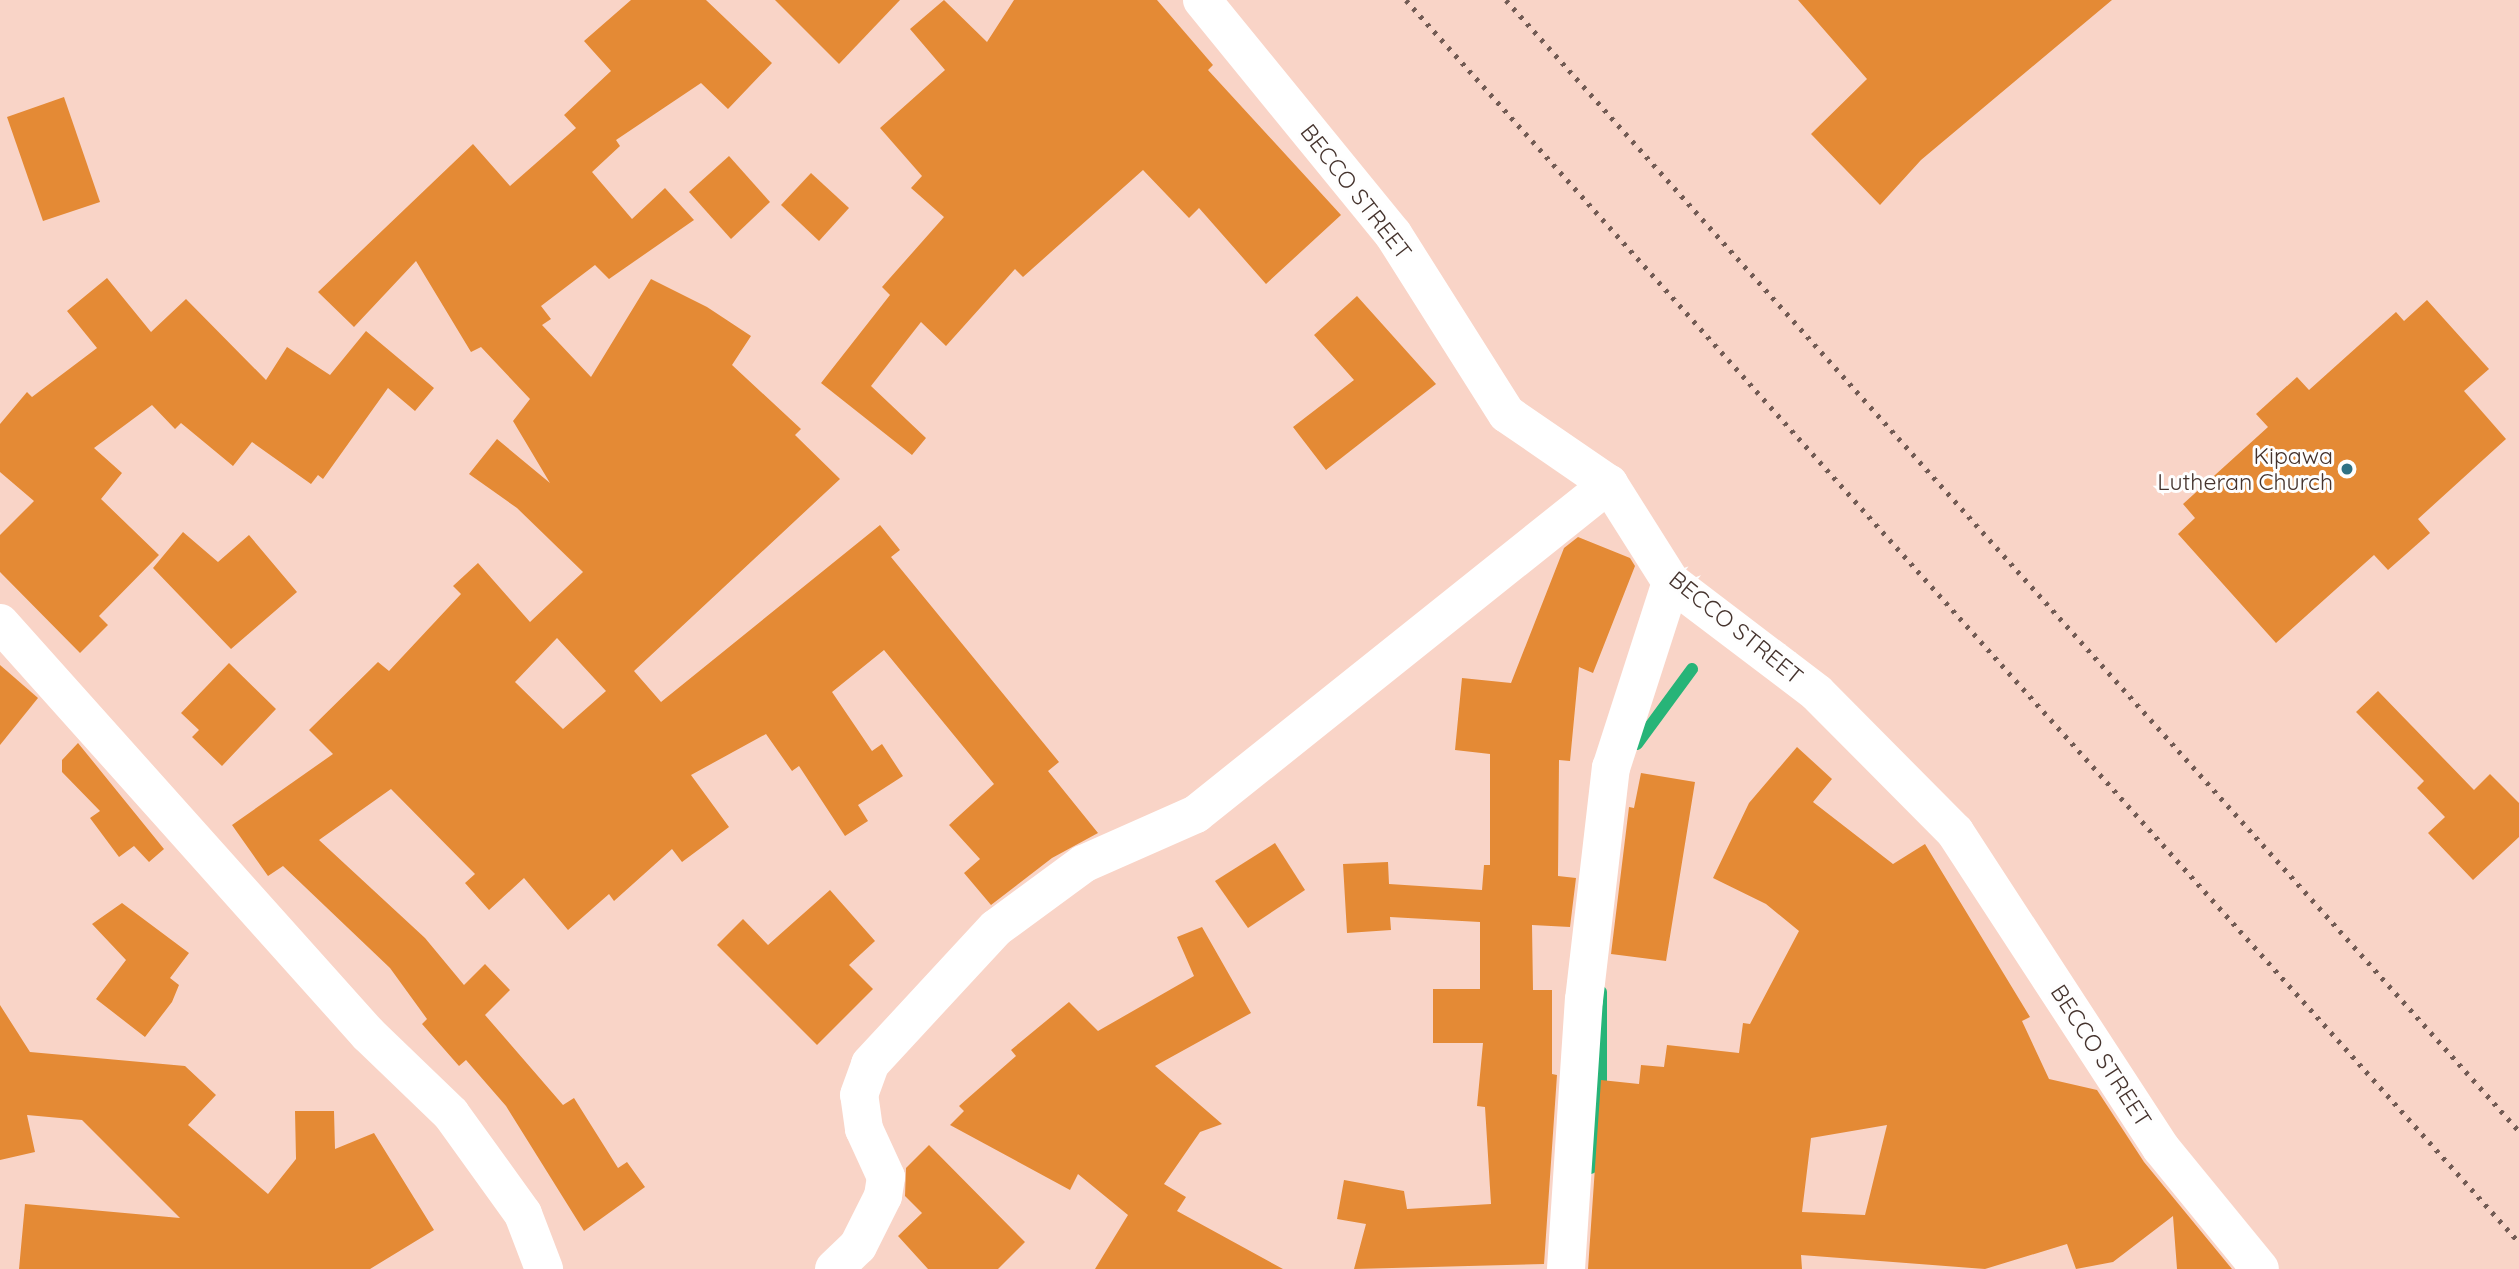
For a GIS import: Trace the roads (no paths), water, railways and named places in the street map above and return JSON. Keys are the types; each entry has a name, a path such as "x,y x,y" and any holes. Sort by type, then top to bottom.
{"street":[{"name":"BECCO STREET","path":"1202,0 1393,234 1507,414 1609,484 1671,582 1817,693 1955,832 2161,1148 2260,1269"},
{"path":"834,1269 858,1246 885,1187 859,1095 870,1064 996,928 1083,864 1196,814 1609,484"},
{"path":"1566,1269 1584,1000 1611,768 1671,582"},
{"path":"0,623 368,1034 451,1114 523,1214 544,1269"}],"waterway":[{"path":"1637,744 1692,669"},
{"path":"1591,1168 1601,1105 1601,992"}],"railway":[{"path":"1406,0 2519,1242"},
{"path":"1506,0 2519,1131"}],"place":[{"name":"Kipawa Lutheran Church","path":"2347,469"}]}
